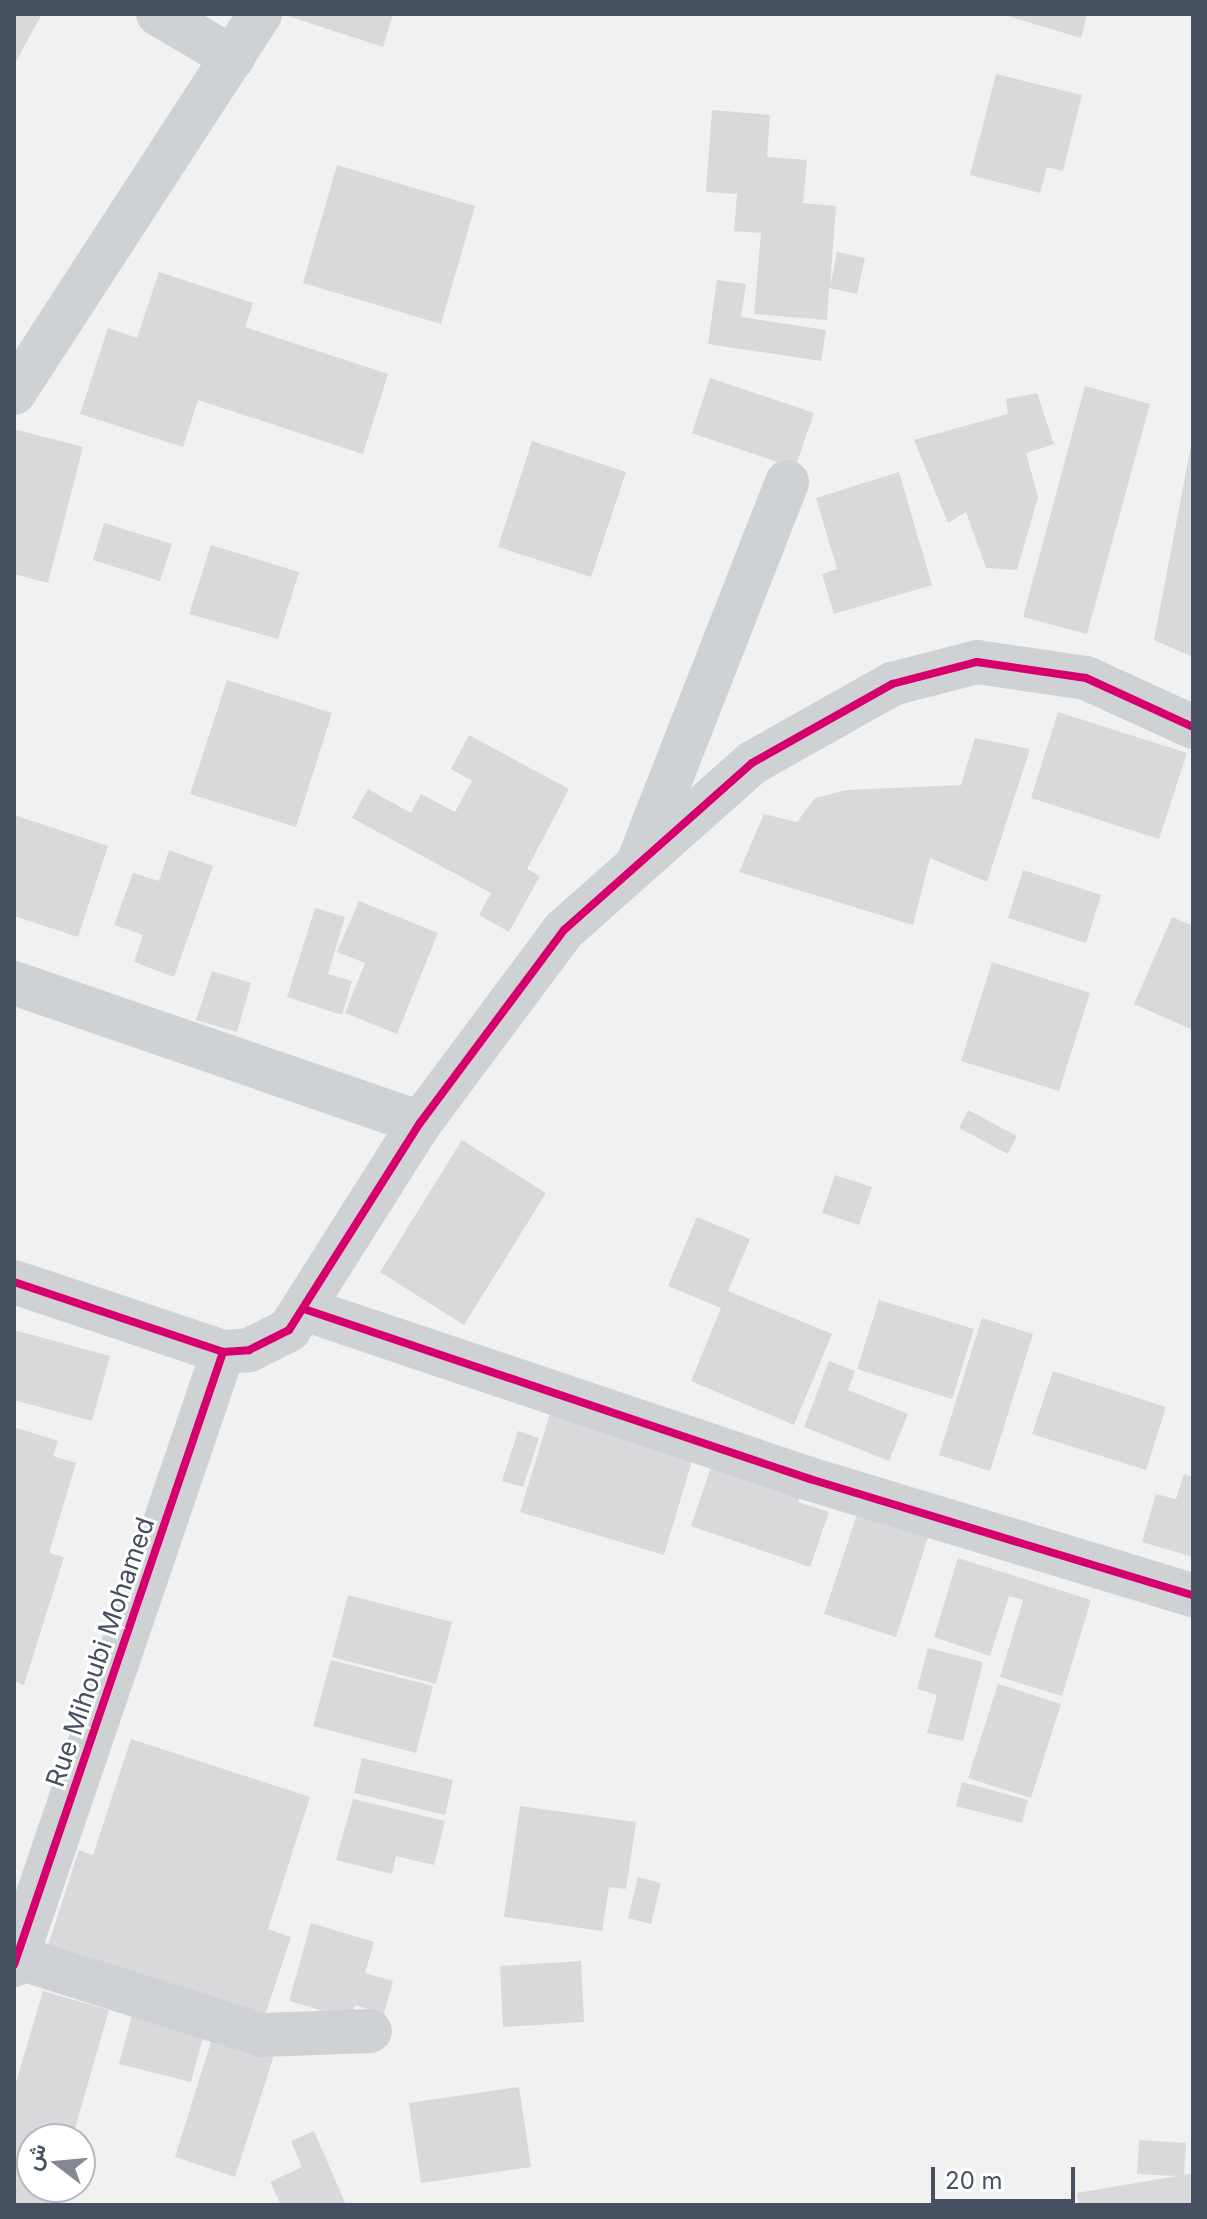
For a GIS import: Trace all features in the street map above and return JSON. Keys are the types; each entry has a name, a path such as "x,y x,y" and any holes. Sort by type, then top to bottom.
{"street":[{"path":"158,14 233,58"},
{"path":"14,393 260,14"},
{"path":"637,865 787,482"},
{"path":"14,1282 223,1352 249,1350 289,1330 307,1310 420,1123 564,930 752,763 892,684 977,662 1086,678 1191,719"},
{"path":"14,983 420,1123"},
{"path":"307,1310 810,1479 1193,1595"},
{"name":"Rue Mihoubi Mohamed","path":"15,1961 223,1352"},
{"path":"15,1961 262,2035 370,2031"}],"building":[{"path":"14,14 42,14 14,65"},
{"path":"282,14 393,14 383,47"},
{"path":"1001,14 1087,14 1081,38"},
{"path":"996,74 1082,95 1063,171 1047,167 1040,193 970,175"},
{"path":"712,110 770,115 767,157 807,160 803,203 836,206 830,287 837,252 865,258 857,294 829,288 827,320 754,314 761,233 734,231 737,194 706,192"},
{"path":"337,165 475,206 441,324 303,283"},
{"path":"159,272 253,303 245,327 388,374 363,454 198,400 183,447 80,414 108,328 137,338"},
{"path":"717,280 746,284 741,317 826,330 821,361 708,344"},
{"path":"710,378 814,413 795,468 692,433"},
{"path":"1085,386 1150,404 1087,634 1023,617"},
{"path":"1037,393 1054,444 1026,453 1038,497 1017,570 986,568 966,512 948,523 914,440 1008,414 1006,399"},
{"path":"14,429 83,447 48,583 14,574"},
{"path":"1193,435 1193,657 1154,640"},
{"path":"532,441 626,472 591,577 498,547"},
{"path":"899,472 932,585 834,614 822,574 837,569 816,498"},
{"path":"104,523 172,544 160,581 93,560"},
{"path":"211,545 299,572 278,639 189,614"},
{"path":"227,680 332,713 296,827 190,794"},
{"path":"1058,712 1187,753 1159,839 1031,798"},
{"path":"469,735 569,789 527,869 540,876 509,932 479,915 491,893 352,818 368,789 411,813 421,794 455,812 472,781 451,769"},
{"path":"975,738 1030,749 987,882 930,858 913,925 739,872 764,814 797,822 815,798 846,790 961,785"},
{"path":"14,815 108,846 78,937 14,916"},
{"path":"169,850 213,866 174,977 134,962 143,935 114,925 133,873 159,881"},
{"path":"1023,870 1101,895 1086,943 1008,918"},
{"path":"359,901 438,933 397,1034 345,1013 365,963 337,952"},
{"path":"315,908 345,917 328,974 352,981 342,1015 287,997"},
{"path":"1172,917 1193,926 1193,1030 1134,1004"},
{"path":"992,962 1090,993 1059,1091 961,1061"},
{"path":"212,971 251,983 237,1032 196,1020"},
{"path":"968,1110 1017,1136 1008,1154 959,1128"},
{"path":"462,1140 546,1193 464,1325 380,1272"},
{"path":"835,1175 872,1187 859,1225 822,1213"},
{"path":"697,1217 750,1239 728,1291 832,1334 794,1425 691,1381 721,1308 668,1286"},
{"path":"879,1300 974,1329 952,1399 857,1369"},
{"path":"982,1318 1033,1334 990,1471 939,1455"},
{"path":"14,1330 110,1356 92,1421 14,1400"},
{"path":"829,1361 855,1371 848,1390 908,1414 889,1461 804,1427"},
{"path":"1053,1371 1166,1407 1146,1470 1032,1434"},
{"path":"554,1401 697,1444 664,1555 520,1512"},
{"path":"14,1427 58,1441 53,1456 76,1463 49,1553 64,1557 24,1685 14,1681"},
{"path":"518,1431 539,1438 523,1487 502,1481"},
{"path":"713,1461 807,1475 798,1502 829,1512 810,1567 691,1526"},
{"path":"1184,1474 1193,1477 1193,1557 1142,1542 1156,1494 1176,1499"},
{"path":"859,1508 930,1531 896,1637 824,1614"},
{"path":"958,1558 1091,1600 1062,1696 1000,1677 1023,1600 1009,1596 990,1656 934,1637"},
{"path":"348,1595 452,1622 436,1684 332,1657"},
{"path":"928,1648 983,1662 963,1741 927,1733 937,1695 917,1689"},
{"path":"331,1660 433,1686 416,1753 313,1726"},
{"path":"998,1684 1061,1704 1031,1798 968,1778"},
{"path":"131,1739 310,1797 268,1929 291,1937 265,2015 48,1945 79,1850 93,1855"},
{"path":"362,1758 453,1780 445,1815 354,1793"},
{"path":"962,1782 1028,1800 1022,1823 956,1806"},
{"path":"353,1799 445,1821 434,1865 396,1856 392,1874 336,1860"},
{"path":"520,1806 636,1822 626,1889 609,1887 602,1931 504,1917"},
{"path":"638,1877 661,1883 651,1924 628,1918"},
{"path":"311,1923 374,1942 365,1973 393,1981 384,2014 355,2005 351,2019 289,2001"},
{"path":"581,1961 584,2022 503,2027 500,1966"},
{"path":"43,1991 109,2010 77,2123 16,2123 16,2203 52,2205 14,2205 14,2089"},
{"path":"132,2015 204,2033 191,2082 119,2064"},
{"path":"214,2032 275,2052 235,2177 175,2157"},
{"path":"519,2087 531,2167 421,2183 409,2103"},
{"path":"314,2131 346,2205 281,2205 270,2182 302,2167 291,2141"},
{"path":"1139,2140 1186,2143 1184,2175 1193,2173 1193,2205 1079,2205 1077,2193 1177,2176 1137,2174"}],"cycle path":[{"path":"14,1282 223,1352 249,1350 289,1330 420,1123 564,930 752,763 892,684 977,662 1086,678 1193,727"},
{"path":"307,1310 810,1479 1193,1595"},
{"path":"14,1965 223,1352"}]}
